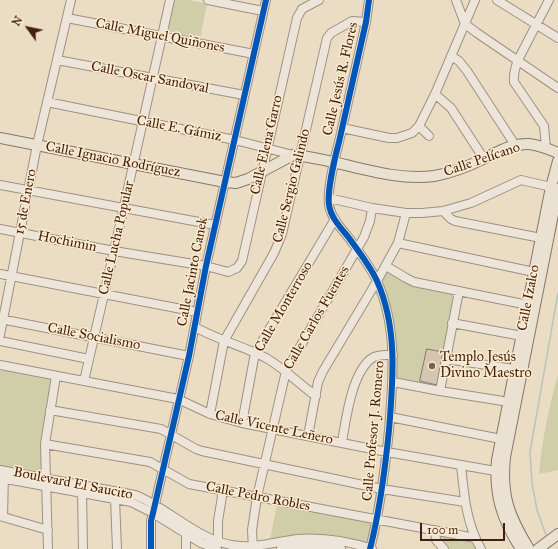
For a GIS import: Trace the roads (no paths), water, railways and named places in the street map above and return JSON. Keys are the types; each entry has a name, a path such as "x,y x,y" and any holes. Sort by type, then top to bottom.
{"main road":[{"name":"Calle Ignacio Rodríguez","path":"0,138 225,182 242,182 297,155"},
{"name":"Calle Pelícano","path":"334,162 411,177 434,176 451,172 515,145 528,144 546,148 558,153"},
{"name":"Calle E. Gámiz","path":"297,155 334,162"},
{"name":"Calle Izalco","path":"500,472 505,457 558,161"},
{"name":"Calle Izalco","path":"529,549 522,544 507,504 500,472 501,439 541,238 554,188"},
{"path":"522,544 541,547 558,534"}],"street":[{"name":"15 de Enero","path":"0,335 1,319 37,145 70,0"},
{"name":"Calle Lucha Popular","path":"84,381 133,164 154,79 170,0"},
{"path":"208,0 263,11"},
{"name":"Calle Jacinto Canek","path":"151,549 152,512 163,470 195,326 206,266 266,0"},
{"name":"Calle Elena Garro","path":"206,266 228,272 234,270 242,261 298,15 302,9 319,0"},
{"name":"Calle Jesús R. Flores","path":"334,162 370,0"},
{"path":"456,0 465,24 558,88"},
{"path":"342,128 389,138 397,138 412,133 419,126 435,94 475,0"},
{"path":"497,0 558,38"},
{"path":"546,148 544,126 514,82 514,69 549,0"},
{"name":"Calle Miguel Quiñones","path":"67,18 254,54"},
{"name":"Calle Sergio Galindo","path":"210,414 224,341 274,253 282,234 297,155 328,38 332,33 352,21 366,22"},
{"path":"452,56 459,61 467,71 515,145"},
{"name":"Calle Oscar Sandoval","path":"57,60 244,95"},
{"path":"435,94 451,108 484,159"},
{"name":"Calle E. Gámiz","path":"47,102 235,140 297,155"},
{"path":"419,126 429,136"},
{"name":"Calle Profesor J. Romero","path":"334,162 329,198 330,211 357,249 377,281 389,324 393,355 393,382 387,452 377,520 371,549"},
{"path":"329,198 372,208 406,213 443,211 471,203 521,180 554,188"},
{"path":"0,185 215,225"},
{"name":"Calle Carlos Fuentes","path":"252,547 252,530 257,497 286,372 357,249 367,229 372,208"},
{"path":"443,211 451,219 541,238"},
{"path":"308,436 318,382 322,371 386,266 398,243 406,213"},
{"name":"Calle Monterroso","path":"242,423 255,353 335,219"},
{"name":"Hochimin","path":"0,230 206,266"},
{"path":"398,243 534,272"},
{"path":"386,266 414,282 528,305"},
{"path":"0,274 197,312"},
{"path":"440,391 459,291"},
{"name":"Calle Socialismo","path":"1,319 188,356"},
{"path":"452,323 522,336"},
{"path":"195,326 224,341 271,361 316,396"},
{"path":"0,341 89,359"},
{"path":"342,442 351,392 358,378 366,365 375,357 380,355 393,355"},
{"path":"446,359 514,369"},
{"name":"Calle Vicente Leñero","path":"0,365 178,399 210,414 242,423 387,452 500,472"},
{"path":"48,549 45,444 56,376"},
{"path":"393,382 509,402"},
{"path":"50,410 161,429 196,449 382,488 465,502"},
{"path":"390,417 501,439"},
{"name":"Calle Pedro Robles","path":"45,444 150,462 185,483 475,538"},
{"path":"461,465 465,502 475,538 481,549"},
{"path":"2,475 1,517 48,530"},
{"name":"Boulevard El Saucito","path":"2,475 131,502 152,512 201,543 252,547 297,540 322,538 342,541 371,549"},
{"name":"Boulevard El Saucito","path":"46,483 125,492 135,495 155,504 217,545"},
{"path":"217,545 218,521 223,490"},
{"path":"82,492 83,549"},
{"path":"115,499 117,549"},
{"path":"435,530 436,540 444,549"},
{"path":"186,533 186,549"},
{"path":"281,549 304,546 341,549"}],"waterway":[{"path":"546,535 537,510 532,483 530,452 558,293"}],"place":[{"name":"Templo Jesús Divino Maestro","path":"432,366"}]}
